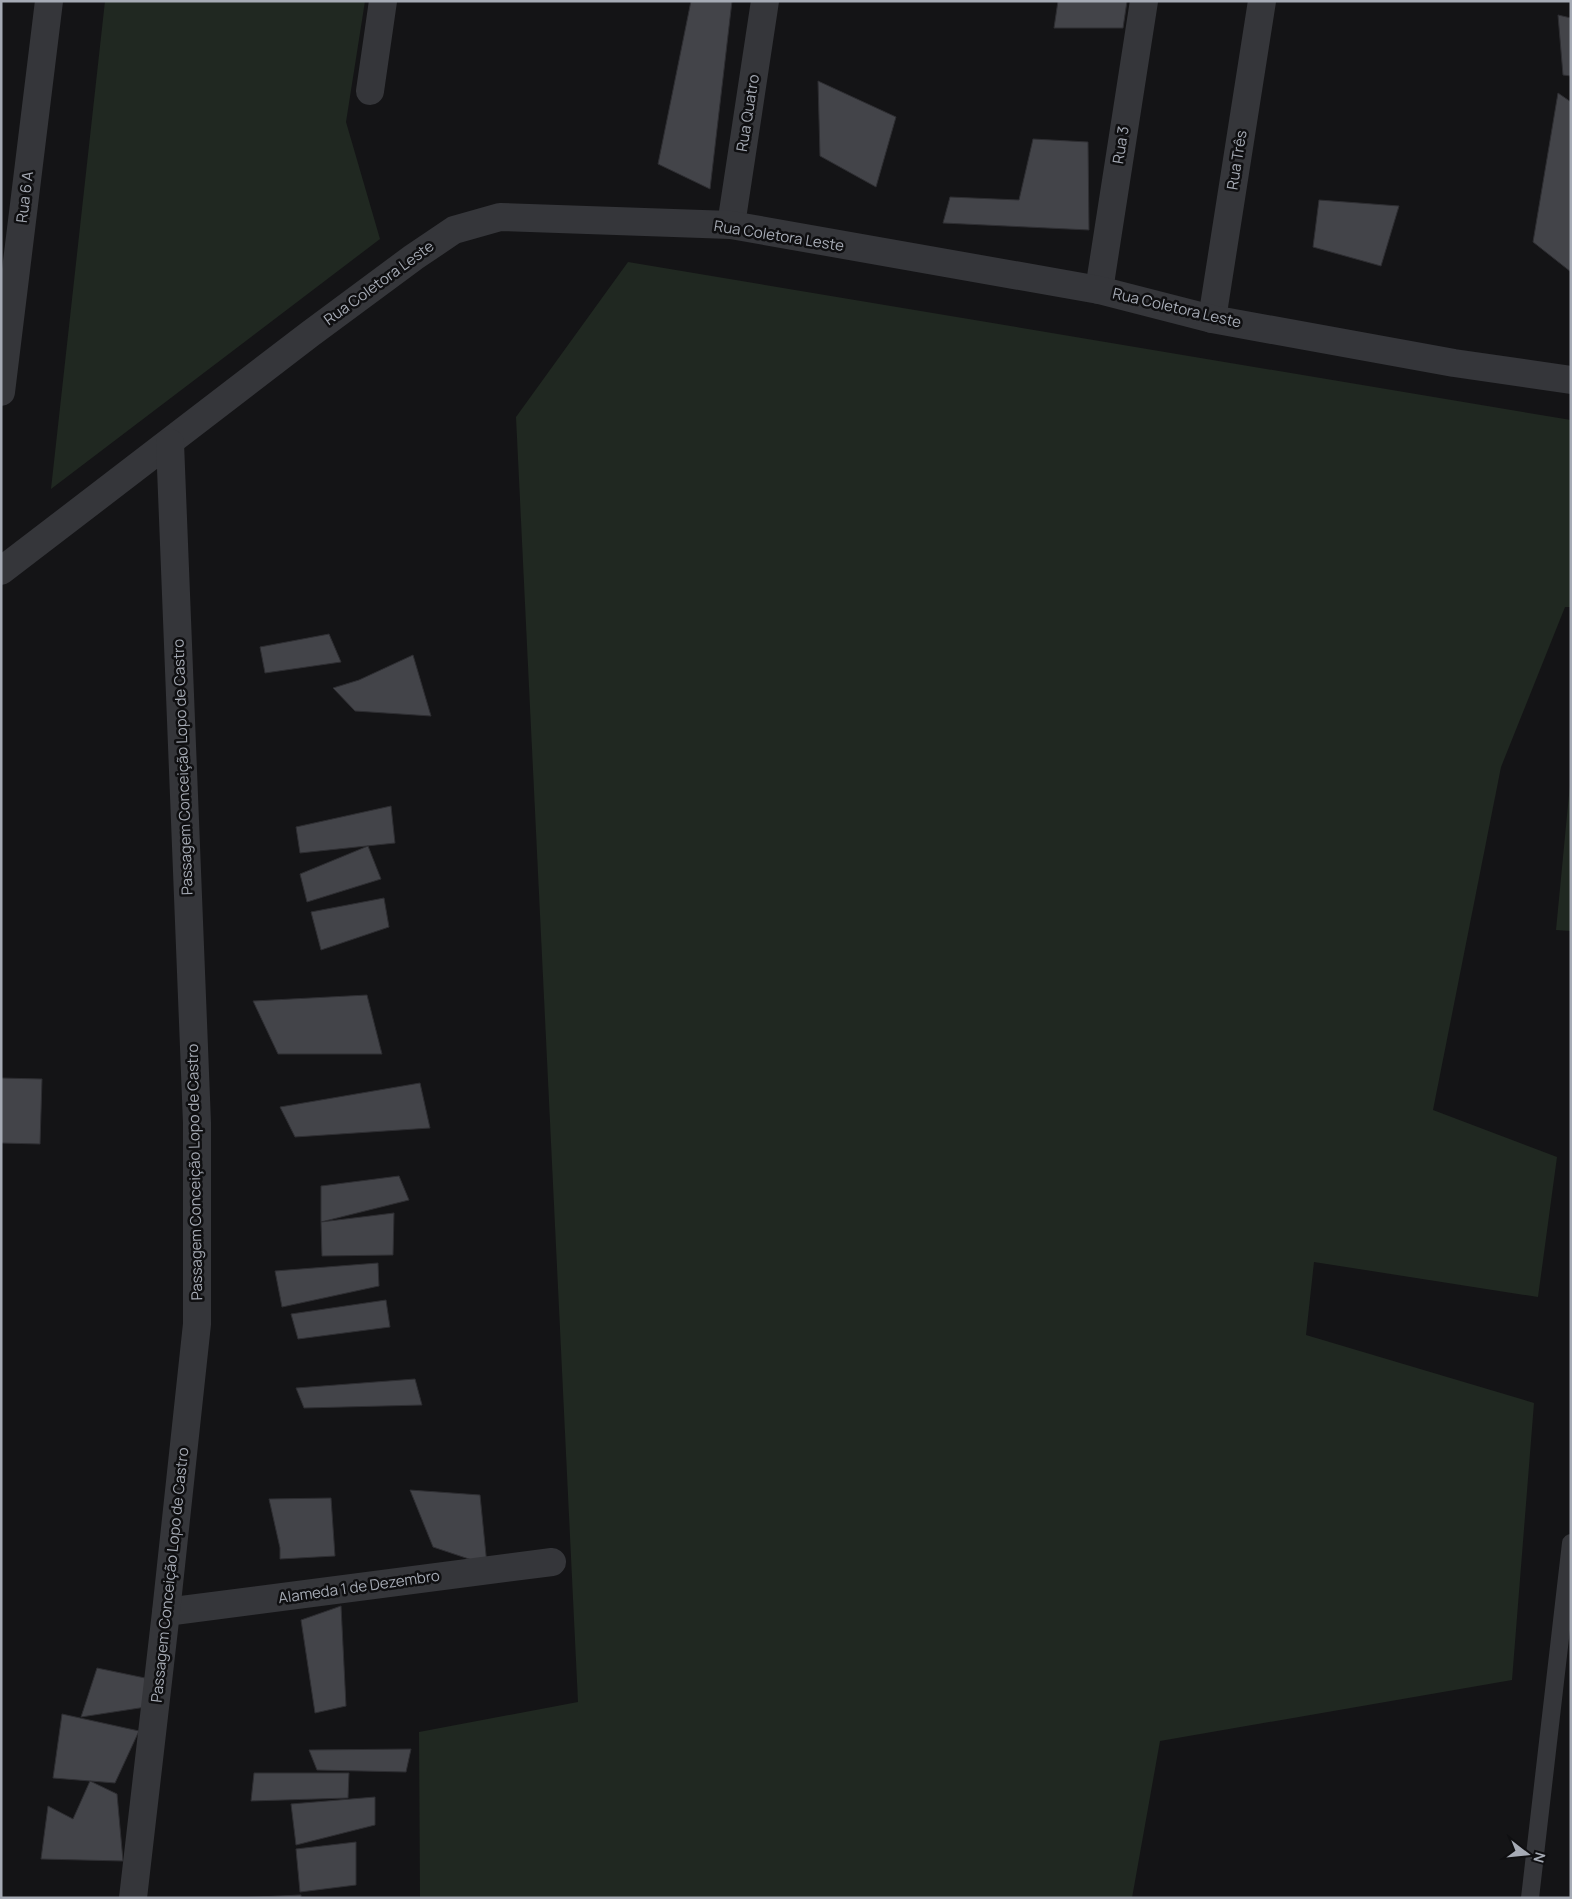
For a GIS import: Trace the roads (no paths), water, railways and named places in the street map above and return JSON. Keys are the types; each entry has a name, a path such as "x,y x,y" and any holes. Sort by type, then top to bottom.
{"street":[{"name":"Rua 6 A","path":"1,392 48,1"},
{"path":"370,91 384,1"},
{"name":"Rua Quatro","path":"731,226 765,1"},
{"name":"Rua 3","path":"1099,290 1144,1"},
{"name":"Rua Três","path":"1212,318 1262,1"},
{"name":"Rua Coletora Leste","path":"1,571 310,334 454,230 500,217 731,226 1099,290 1212,318 1454,363 1571,380"},
{"name":"Passagem Conceição Lopo de Castro","path":"133,1898 166,1612 196,1324 197,1133 170,443"},
{"name":"Alameda 1 de Dezembro","path":"166,1612 552,1562"}],"lane":[{"path":"1530,1898 1571,1543"}]}
